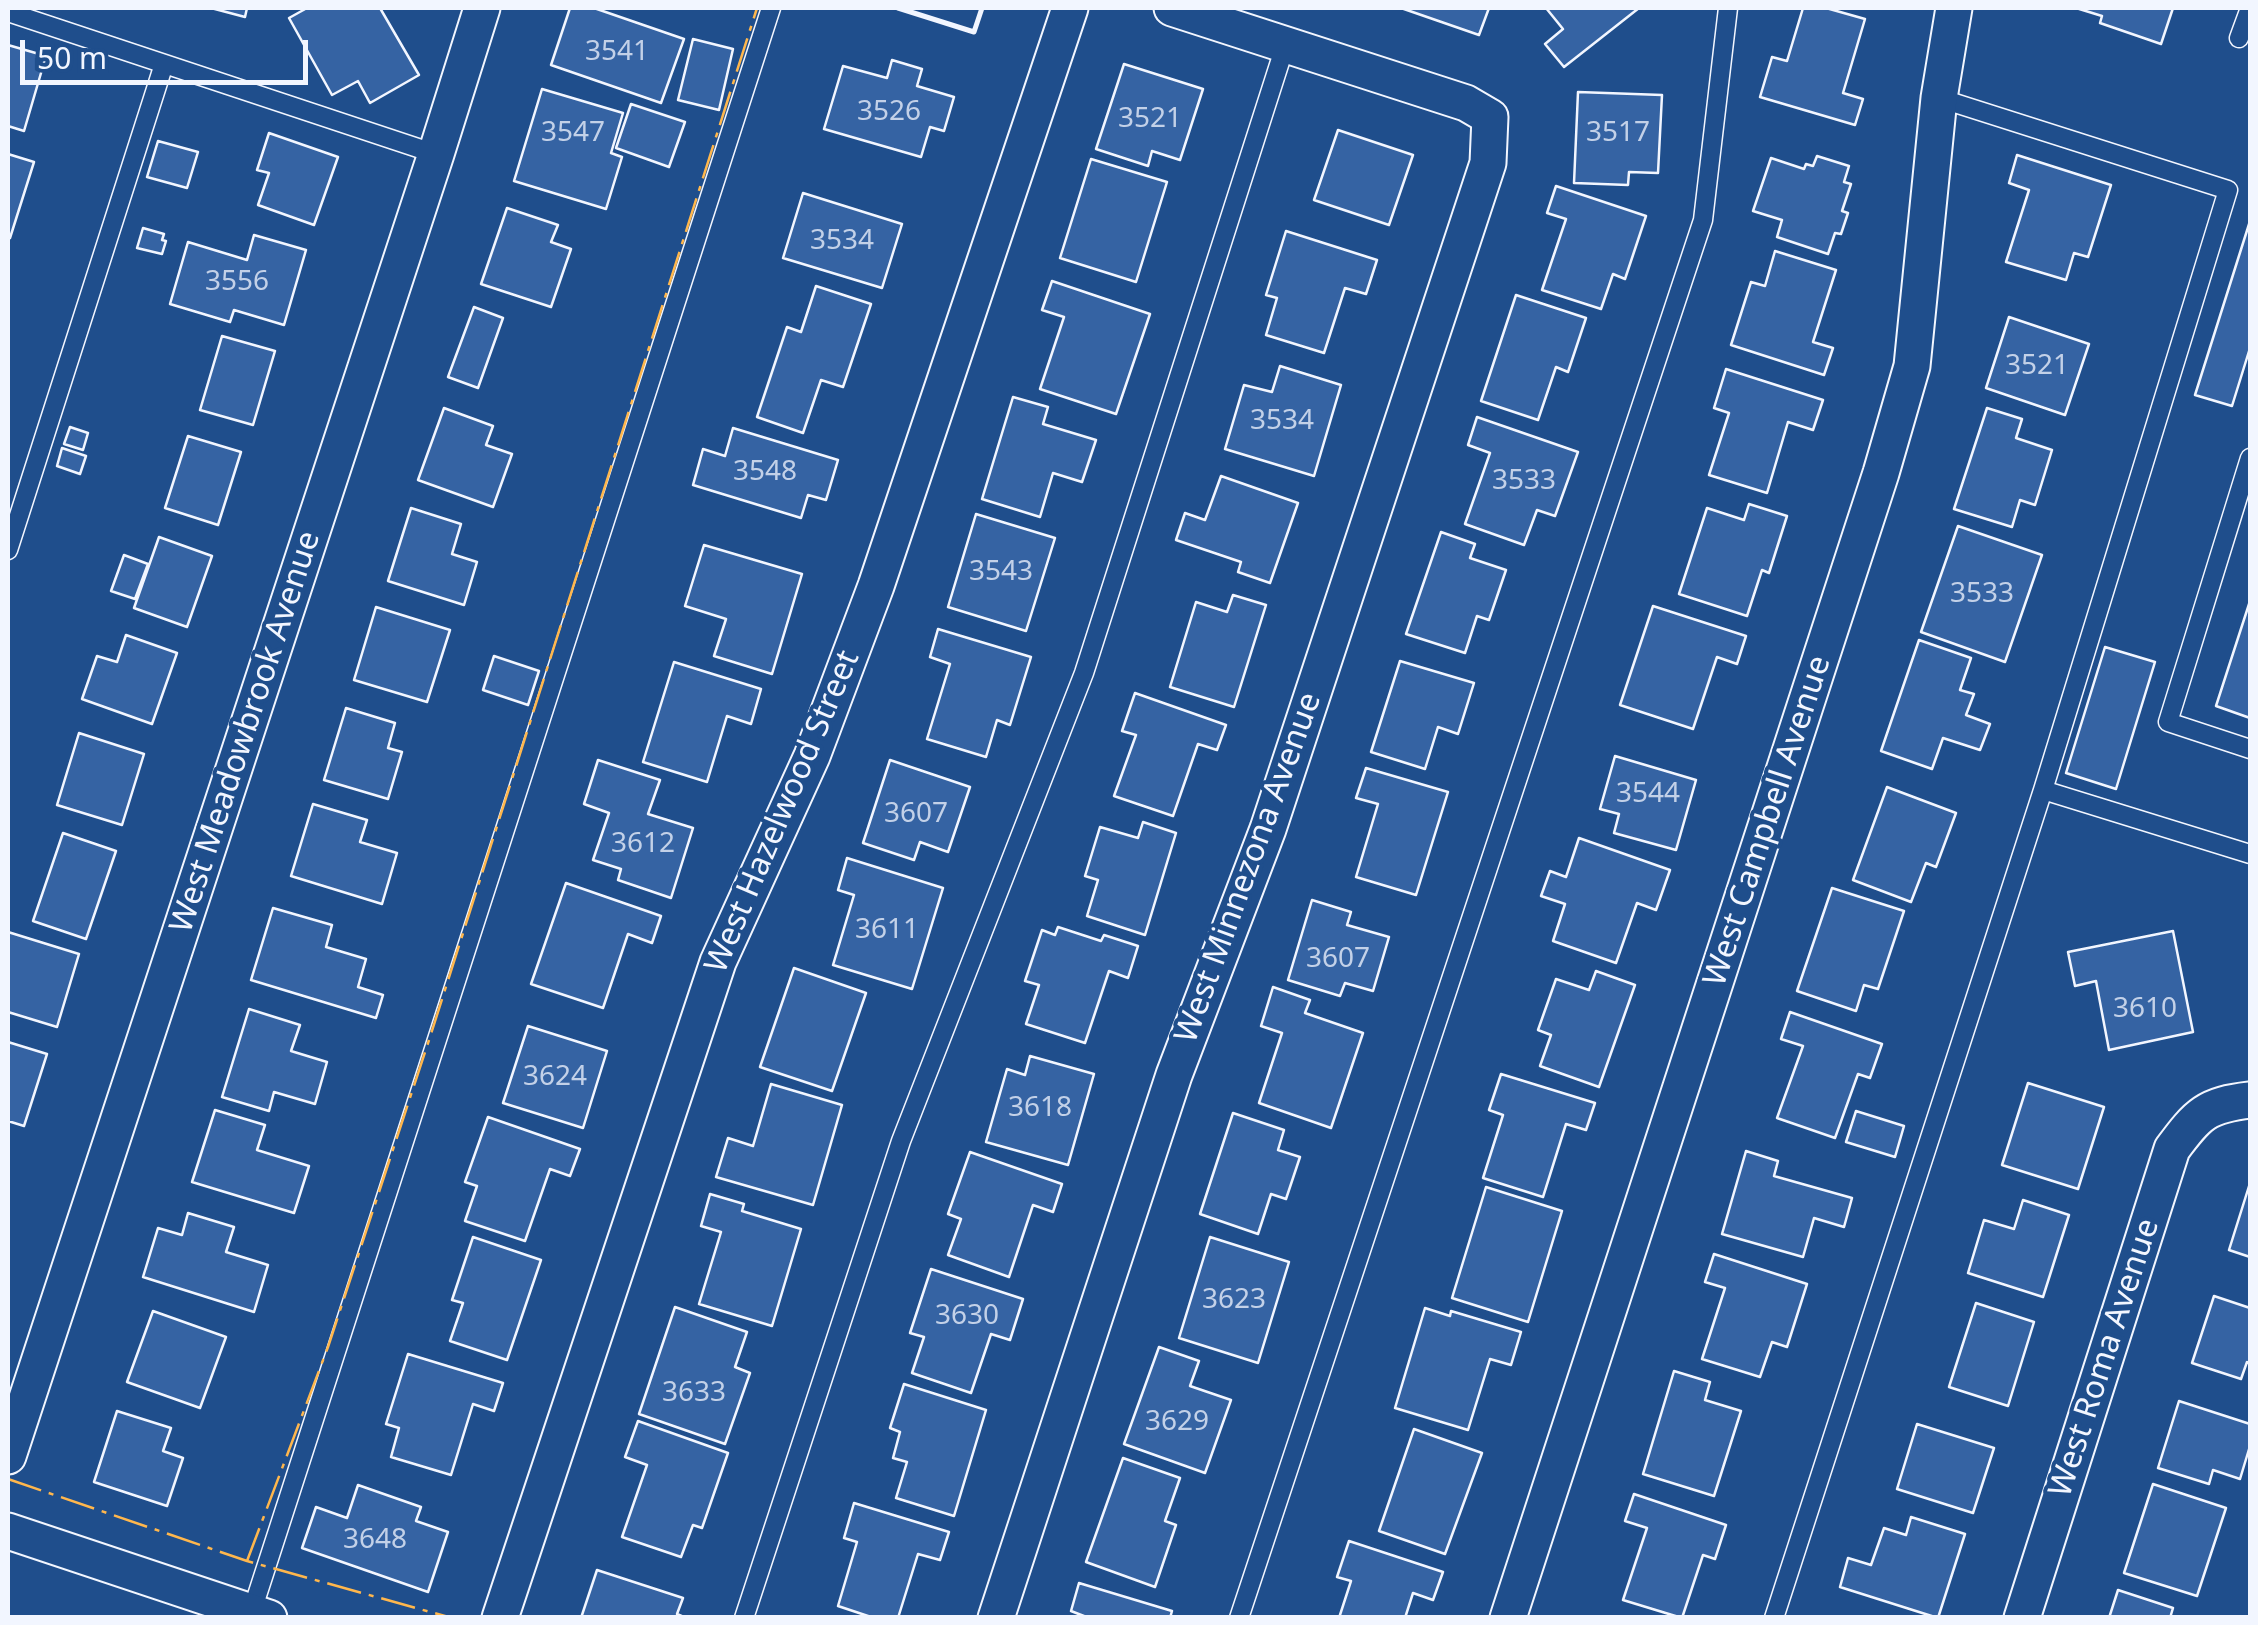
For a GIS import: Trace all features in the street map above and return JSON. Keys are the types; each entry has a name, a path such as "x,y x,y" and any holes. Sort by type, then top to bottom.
{"street":[{"name":"West Meadowbrook Avenue","path":"8,1456 482,8"},
{"name":"West Hazelwood Street","path":"500,1618 718,962 812,756 870,603 1070,8"},
{"path":"1172,8 1286,44"},
{"name":"West Campbell Avenue","path":"1508,1618 1881,472 1912,366 1940,98 1954,8"},
{"name":"West Minnezona Avenue","path":"996,1618 1174,1075 1268,829 1488,162 1490,117 1466,104 1286,44"},
{"name":"West Roma Avenue","path":"2022,1618 2172,1149 2206,1110 2250,1100"},
{"path":"8,1532 257,1616"}],"lane":[{"path":"257,1616 771,8"},
{"path":"1239,1618 1703,220 1728,8"},
{"path":"2239,38 2250,8"},
{"path":"8,12 436,154"},
{"path":"744,1618 901,1141 1084,673 1286,44"},
{"path":"8,550 164,64"},
{"path":"1774,1618 2044,790 2228,190 1940,98"},
{"path":"2250,458 2168,722 2250,749"},
{"path":"2044,790 2250,854"}],"building":[{"path":"211,8 247,8 245,17"},
{"path":"307,8 380,8 419,75 370,103 358,81 332,95 289,18"},
{"path":"570,8 594,8 684,39 661,103 551,65"},
{"path":"1401,8 1489,8 1479,35"},
{"path":"1546,8 1639,8 1564,67 1545,44 1563,29"},
{"path":"1803,8 1826,8 1865,19 1843,93 1863,99 1855,125 1760,97 1772,57 1787,61"},
{"path":"2076,8 2173,8 2161,44 2100,23 2102,16"},
{"path":"693,39 733,49 719,110 678,100"},
{"path":"8,45 46,56 24,131 8,126"},
{"path":"892,60 922,69 917,86 954,97 944,131 930,127 921,157 824,129 843,66 887,78"},
{"path":"1124,64 1203,89 1180,160 1152,151 1148,166 1096,149"},
{"path":"542,89 623,113 611,153 622,157 606,209 514,181"},
{"path":"1578,92 1662,95 1658,173 1629,172 1628,185 1574,183"},
{"path":"631,104 685,122 669,167 616,148"},
{"path":"1338,130 1413,155 1389,225 1314,200"},
{"path":"269,133 338,157 314,225 258,205 269,173 257,170"},
{"path":"158,141 198,152 187,188 147,177"},
{"path":"8,154 34,162 10,238 8,237"},
{"path":"2017,155 2111,185 2088,257 2074,253 2066,280 2006,262 2029,190 2009,183"},
{"path":"1817,156 1849,166 1844,182 1851,184 1842,211 1848,213 1828,254 1777,237 1782,220 1753,211 1771,158 1804,169 1806,164 1813,166"},
{"path":"1091,159 1167,182 1136,282 1060,258"},
{"path":"1556,186 1646,216 1625,279 1613,274 1601,309 1542,290 1566,219 1547,213"},
{"path":"803,193 902,224 882,288 783,258"},
{"path":"507,208 558,225 551,242 571,249 551,307 481,284"},
{"path":"2250,221 2250,348 2232,406 2195,395"},
{"path":"143,228 164,234 162,254 137,248"},
{"path":"1286,231 1377,260 1366,294 1345,288 1324,353 1266,335 1277,298 1266,295"},
{"path":"254,235 306,250 284,325 234,310 230,322 170,304 188,242 247,260"},
{"path":"1775,251 1836,270 1813,342 1833,348 1824,375 1731,345 1751,282 1765,286"},
{"path":"1052,281 1150,314 1116,414 1040,389 1064,317 1042,310"},
{"path":"816,286 871,304 843,387 821,380 803,433 757,417 787,327 801,332"},
{"path":"1516,295 1586,318 1568,372 1556,367 1538,420 1481,401"},
{"path":"474,307 503,318 478,388 448,377"},
{"path":"2009,317 2089,344 2065,415 1986,388"},
{"path":"222,336 275,351 253,425 200,410"},
{"path":"1280,366 1341,385 1314,476 1225,449 1244,385 1272,392"},
{"path":"1726,369 1823,400 1813,430 1788,422 1767,493 1709,475 1729,413 1714,408"},
{"path":"1013,397 1048,407 1043,424 1096,440 1082,482 1053,473 1040,517 982,499"},
{"path":"444,408 493,426 486,445 512,454 493,507 418,480"},
{"path":"1987,408 2022,419 2016,438 2052,450 2035,505 2020,500 2012,527 1954,509"},
{"path":"1477,417 1578,452 1555,516 1537,510 1524,545 1465,524 1490,453 1468,445"},
{"path":"70,427 88,433 83,450 64,444"},
{"path":"733,428 838,460 826,500 808,495 801,518 693,485 703,449 725,456"},
{"path":"188,436 241,452 218,525 165,508"},
{"path":"62,448 86,456 80,474 57,466"},
{"path":"1221,476 1298,503 1270,583 1238,572 1241,562 1176,540 1185,513 1205,520"},
{"path":"1749,504 1787,516 1769,573 1762,570 1747,616 1679,594 1707,508 1744,520"},
{"path":"411,508 461,524 452,554 477,562 464,605 388,581"},
{"path":"976,514 1055,538 1026,631 948,607"},
{"path":"1958,526 2042,555 2005,662 1921,632"},
{"path":"1441,532 1475,544 1470,558 1506,570 1489,620 1477,616 1465,653 1406,634"},
{"path":"159,537 212,556 187,627 134,608"},
{"path":"704,545 802,574 772,674 714,656 726,619 685,606"},
{"path":"124,555 148,564 135,599 111,591"},
{"path":"1233,595 1266,605 1234,707 1170,687 1196,602 1227,612"},
{"path":"2250,601 2250,718 2216,706"},
{"path":"1653,606 1746,636 1737,664 1717,657 1693,729 1620,705"},
{"path":"376,607 450,630 427,702 354,680"},
{"path":"938,629 1031,657 1010,725 997,720 986,757 927,739 950,664 930,657"},
{"path":"126,635 177,653 152,724 82,699 97,656 117,662"},
{"path":"1919,640 1971,658 1960,690 1974,694 1966,715 1990,724 1980,750 1943,738 1932,769 1881,751"},
{"path":"2105,647 2155,662 2116,789 2066,773"},
{"path":"494,656 539,671 528,705 483,690"},
{"path":"1400,661 1474,683 1458,734 1438,727 1425,769 1371,752"},
{"path":"674,662 761,689 751,724 727,716 707,782 643,762"},
{"path":"1135,693 1226,725 1217,750 1198,744 1173,816 1114,796 1136,735 1122,731"},
{"path":"346,708 395,723 388,748 402,752 388,799 324,780"},
{"path":"79,733 144,754 122,825 57,805"},
{"path":"1615,756 1696,780 1676,850 1614,833 1619,814 1600,809"},
{"path":"598,760 660,780 648,814 693,828 671,898 618,880 621,869 593,860 609,813 584,804"},
{"path":"890,760 970,787 948,852 920,842 914,860 863,843"},
{"path":"1366,768 1448,792 1416,895 1356,877 1378,804 1356,798"},
{"path":"1887,787 1956,813 1936,867 1926,863 1911,902 1853,880"},
{"path":"313,804 367,820 360,842 397,853 382,904 291,876"},
{"path":"1143,822 1176,833 1145,935 1087,916 1098,880 1085,876 1100,827 1138,838"},
{"path":"63,833 116,851 86,939 33,921"},
{"path":"1579,838 1670,870 1656,910 1637,903 1616,963 1553,941 1565,904 1541,896 1550,871 1566,877"},
{"path":"847,858 943,888 912,989 833,965 854,895 838,890"},
{"path":"566,883 661,916 652,943 628,934 603,1008 531,984"},
{"path":"1832,888 1904,911 1878,989 1864,985 1856,1011 1797,991"},
{"path":"1312,900 1351,912 1347,925 1389,937 1373,991 1345,983 1340,996 1288,980"},
{"path":"273,908 332,925 326,947 366,959 358,987 383,995 376,1018 251,980"},
{"path":"1058,927 1101,941 1104,935 1138,946 1128,978 1109,971 1085,1043 1026,1024 1039,985 1025,981 1042,930 1055,935"},
{"path":"2173,931 2193,1032 2109,1050 2096,981 2075,986 2068,952"},
{"path":"8,932 79,954 57,1027 8,1012"},
{"path":"794,968 866,993 832,1091 760,1067"},
{"path":"1596,971 1635,985 1599,1087 1540,1066 1551,1035 1538,1030 1556,979 1589,990"},
{"path":"1273,987 1310,1000 1305,1013 1363,1033 1331,1128 1259,1103 1282,1033 1261,1026"},
{"path":"249,1009 300,1025 291,1051 327,1062 315,1104 274,1092 269,1111 222,1097"},
{"path":"1790,1012 1882,1044 1870,1078 1858,1074 1835,1138 1777,1118 1803,1046 1781,1039"},
{"path":"528,1026 607,1051 583,1128 503,1103"},
{"path":"8,1042 47,1054 24,1126 8,1121"},
{"path":"1030,1056 1094,1074 1068,1165 986,1142 1007,1069 1025,1075"},
{"path":"1501,1074 1595,1103 1586,1130 1566,1124 1543,1197 1483,1178 1503,1115 1489,1110"},
{"path":"2028,1083 2104,1107 2078,1189 2002,1165"},
{"path":"771,1084 842,1105 813,1205 716,1177 728,1138 753,1146"},
{"path":"215,1110 265,1125 257,1150 309,1166 294,1213 192,1182"},
{"path":"1856,1111 1904,1126 1895,1157 1846,1142"},
{"path":"1233,1113 1284,1130 1278,1150 1300,1157 1286,1199 1271,1194 1258,1234 1200,1214"},
{"path":"488,1117 580,1149 570,1176 550,1169 525,1241 465,1221 477,1186 465,1182"},
{"path":"1746,1151 1778,1161 1774,1176 1852,1198 1844,1227 1814,1218 1803,1257 1722,1234"},
{"path":"970,1152 1062,1184 1053,1212 1033,1205 1009,1277 948,1255 961,1219 948,1214"},
{"path":"2250,1183 2250,1257 2229,1250"},
{"path":"1486,1187 1562,1211 1528,1322 1452,1298"},
{"path":"710,1194 744,1204 742,1211 801,1229 772,1326 699,1304 721,1232 701,1226"},
{"path":"2023,1200 2069,1215 2043,1297 1968,1273 1984,1220 2014,1229"},
{"path":"188,1213 234,1227 226,1252 268,1265 254,1312 143,1277 158,1228 182,1235"},
{"path":"473,1237 541,1260 507,1360 450,1341 463,1303 452,1300"},
{"path":"1210,1237 1289,1262 1258,1363 1179,1338"},
{"path":"1714,1254 1807,1284 1787,1347 1772,1342 1760,1377 1702,1359 1725,1288 1705,1282"},
{"path":"931,1269 1023,1299 1010,1340 991,1334 971,1393 912,1373 924,1337 910,1333"},
{"path":"2214,1296 2250,1308 2250,1364 2247,1362 2241,1379 2192,1363"},
{"path":"1976,1303 2034,1322 2008,1406 1949,1387"},
{"path":"675,1307 747,1332 735,1367 750,1373 725,1444 639,1414"},
{"path":"1425,1308 1450,1316 1451,1311 1521,1332 1511,1365 1490,1359 1468,1430 1395,1408"},
{"path":"153,1311 226,1337 200,1408 127,1382"},
{"path":"1159,1347 1199,1361 1190,1386 1231,1400 1205,1473 1124,1444"},
{"path":"408,1354 503,1383 494,1411 473,1404 451,1475 391,1457 399,1428 386,1424"},
{"path":"1674,1371 1710,1382 1705,1400 1741,1411 1714,1496 1643,1474"},
{"path":"904,1384 986,1410 954,1516 896,1498 907,1462 893,1458 900,1432 890,1428"},
{"path":"2179,1401 2250,1424 2250,1446 2240,1479 2213,1470 2209,1484 2158,1468"},
{"path":"117,1411 171,1428 163,1451 183,1458 167,1506 94,1482"},
{"path":"638,1421 728,1453 702,1528 693,1525 681,1557 622,1537 647,1465 625,1457"},
{"path":"1917,1424 1994,1448 1973,1513 1897,1489"},
{"path":"1414,1429 1482,1453 1445,1554 1379,1531"},
{"path":"1123,1458 1180,1478 1165,1521 1176,1525 1155,1587 1086,1562"},
{"path":"2153,1484 2226,1508 2197,1596 2124,1573"},
{"path":"358,1485 421,1507 416,1521 448,1532 428,1592 302,1548 316,1507 347,1518"},
{"path":"1634,1494 1726,1525 1715,1559 1703,1555 1682,1618 1623,1600 1647,1528 1625,1521"},
{"path":"854,1503 949,1532 940,1560 918,1554 898,1618 874,1618 838,1606 857,1542 844,1538"},
{"path":"1911,1517 1965,1534 1938,1618 1840,1587 1848,1558 1871,1565 1884,1528 1906,1535"},
{"path":"1349,1541 1443,1572 1433,1600 1413,1593 1405,1618 1339,1618 1351,1581 1337,1577"},
{"path":"597,1570 683,1598 677,1614 686,1618 581,1618"},
{"path":"1079,1583 1172,1611 1170,1618 1089,1618 1071,1611"},
{"path":"2118,1590 2173,1608 2170,1618 2109,1618"}],"wall":[{"path":"898,8 974,32 982,8"}],"power":[{"path":"247,1561 328,1347 430,1037 757,8"},
{"path":"8,1479 247,1561 452,1618"}]}
